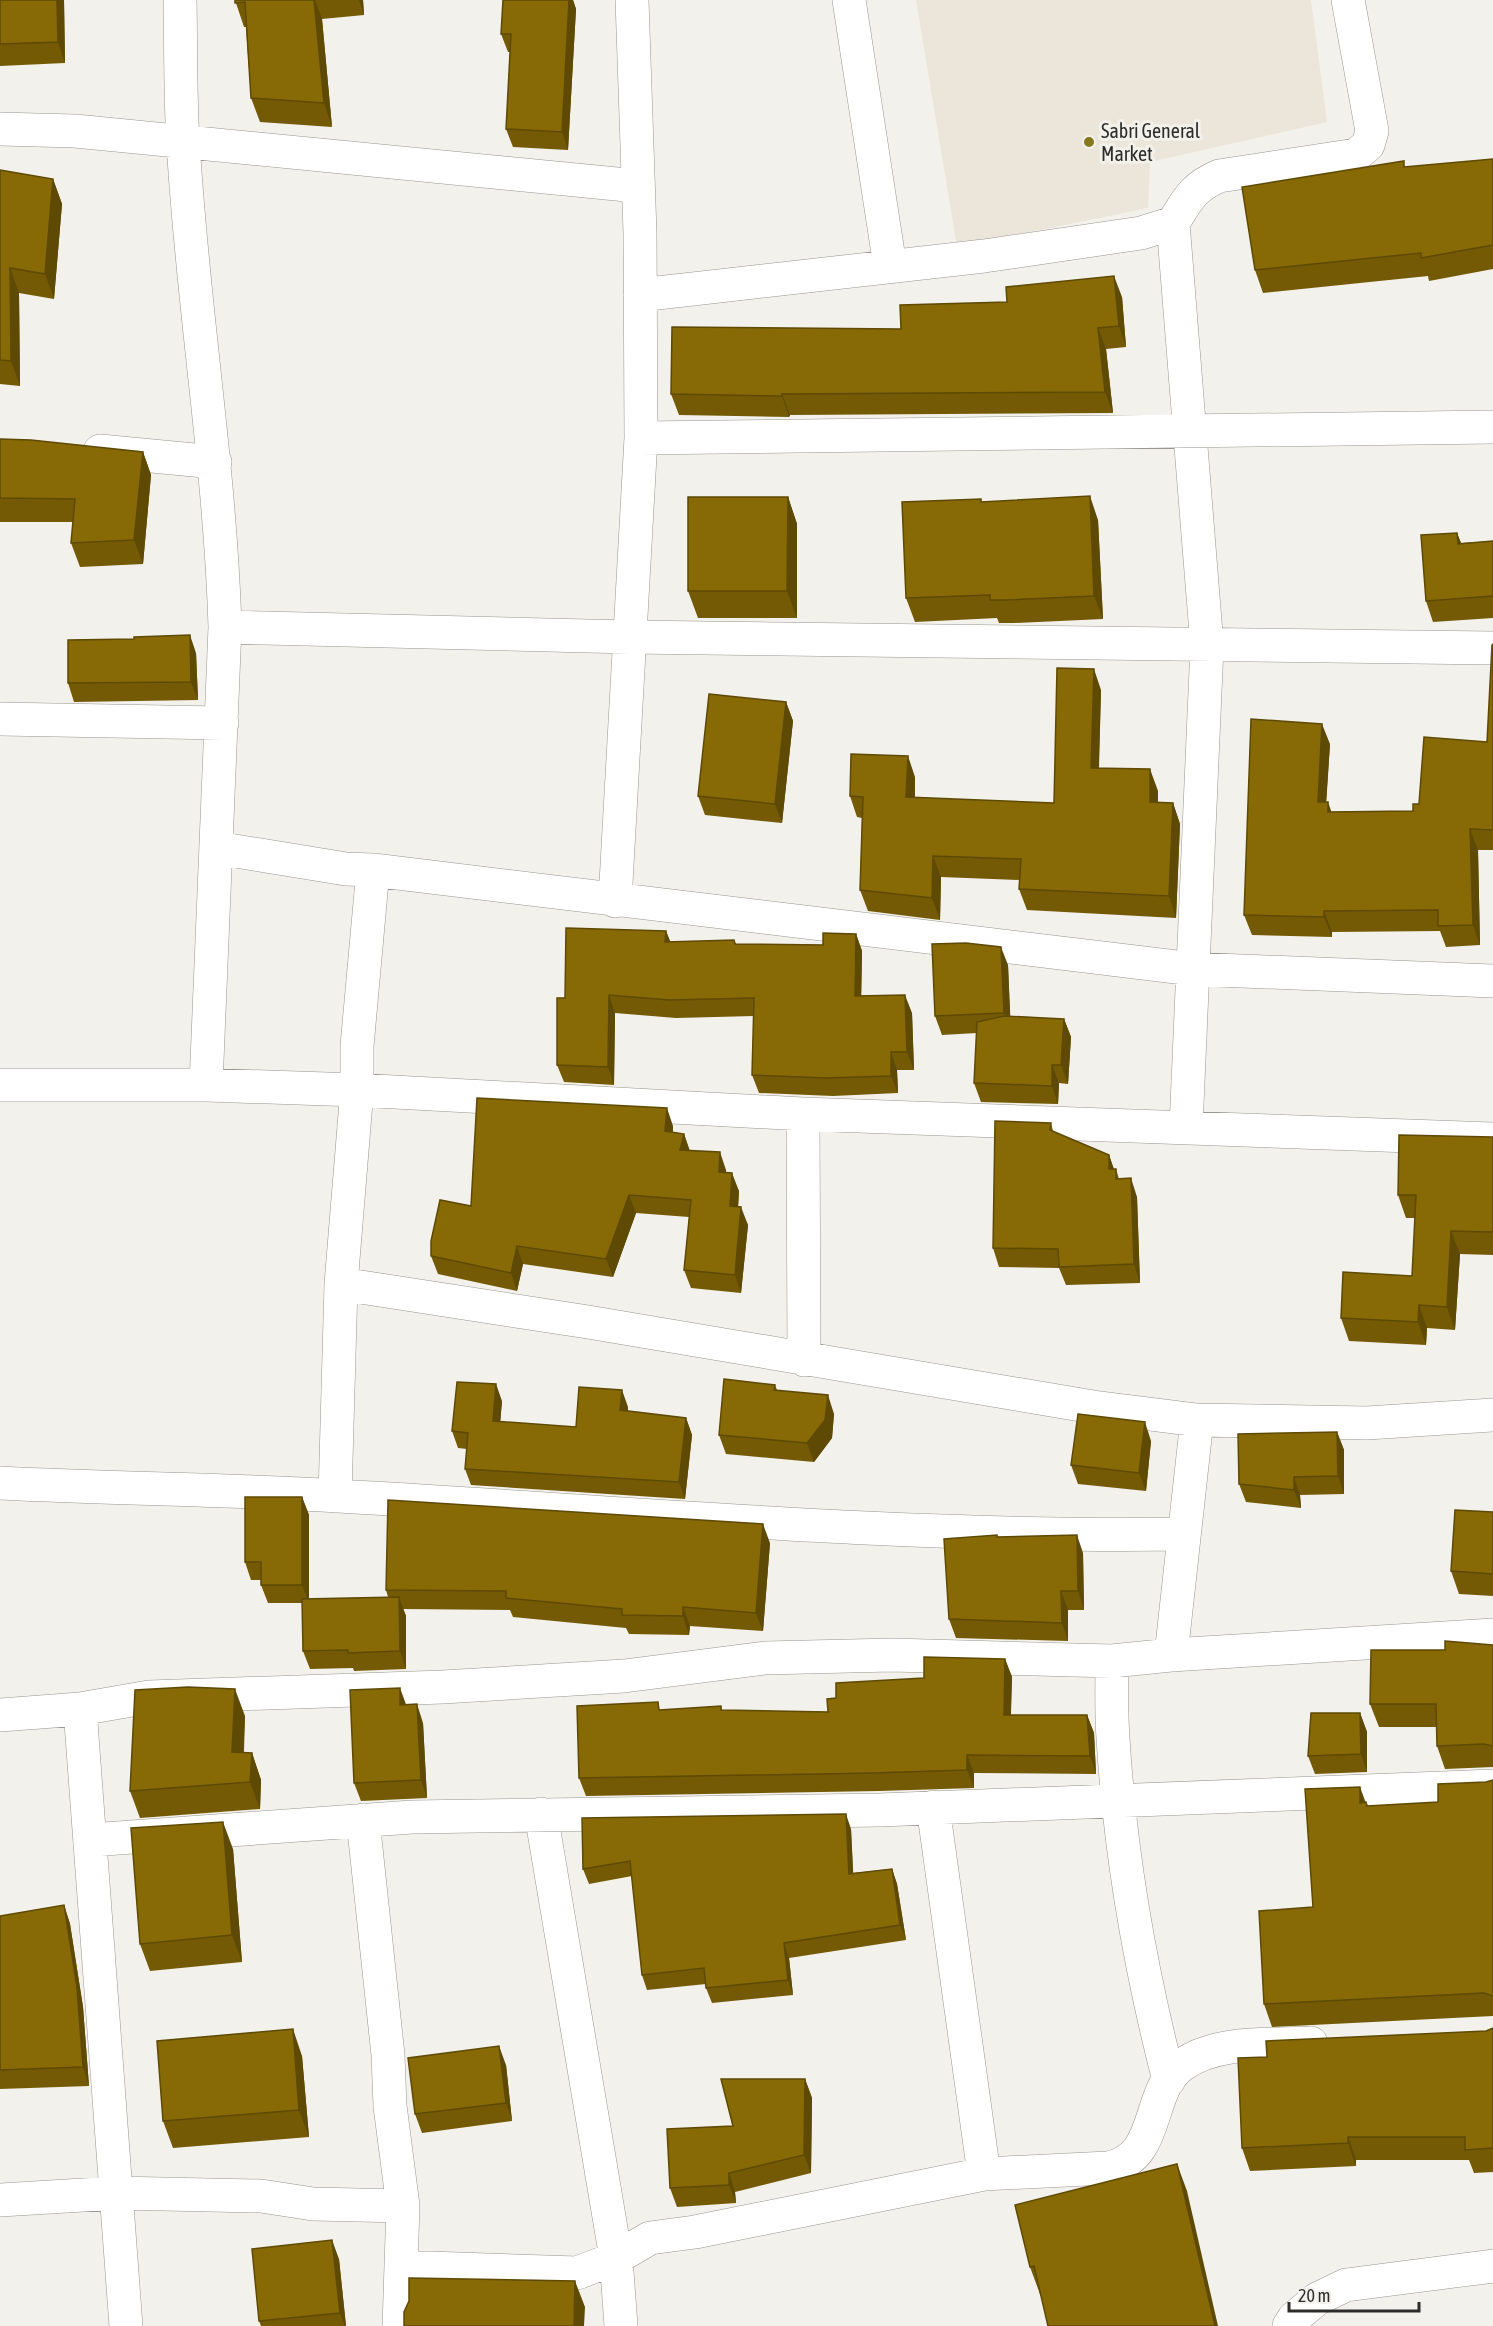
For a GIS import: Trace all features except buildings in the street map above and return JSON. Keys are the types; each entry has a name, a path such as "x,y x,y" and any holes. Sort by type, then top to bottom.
{"street":[{"path":"180,0 183,141 223,551 225,627 206,1085"},
{"path":"615,901 641,438 640,295 632,0"},
{"path":"849,0 890,266"},
{"path":"1186,1128 1207,646 1173,224 1187,200 1201,184 1219,176 1356,155 1368,145 1372,131 1348,0"},
{"path":"0,129 75,131 637,186"},
{"path":"640,295 984,256 1141,233 1173,224"},
{"path":"641,438 1493,427"},
{"path":"72,448 214,462"},
{"path":"225,627 629,637 1493,648"},
{"path":"0,719 222,723"},
{"path":"217,848 346,869 373,870 1193,969 1493,981"},
{"path":"336,1496 341,1284 357,1090 357,1046 373,870"},
{"path":"0,1085 206,1085 357,1090 803,1114 1493,1139"},
{"path":"803,1114 804,1360"},
{"path":"341,1284 588,1322 1093,1407 1197,1420 1368,1423 1493,1415"},
{"path":"1171,1655 1197,1420"},
{"path":"0,1483 336,1496 951,1532 1075,1536 1183,1534"},
{"path":"0,1715 80,1708 159,1696 443,1687 624,1676 765,1658 892,1655 1112,1661 1171,1655 1493,1635"},
{"path":"1112,1661 1112,1736 1118,1801 1132,1903 1169,2079"},
{"path":"80,1708 126,2326"},
{"path":"90,1840 412,1817 933,1808 1493,1786"},
{"path":"933,1808 984,2174"},
{"path":"541,1814 616,2258 621,2326"},
{"path":"363,1820 388,2055 390,2106 403,2206 399,2326"},
{"path":"401,2267 577,2273 616,2258 650,2238 696,2232 984,2174 1108,2168 1124,2165 1133,2157 1143,2142 1169,2079 1180,2066 1204,2054 1242,2047 1338,2042"},
{"path":"0,2200 116,2193 261,2196 313,2204 403,2206"},
{"path":"1289,2326 1294,2318 1317,2299 1346,2285 1493,2266"}],"shaded area":[{"name":"Sabri General Market","path":"916,0 1311,0 1327,122 1150,162 1148,208 957,247"}],"place":[{"name":"Sabri General Market","path":"1089,142"}]}
